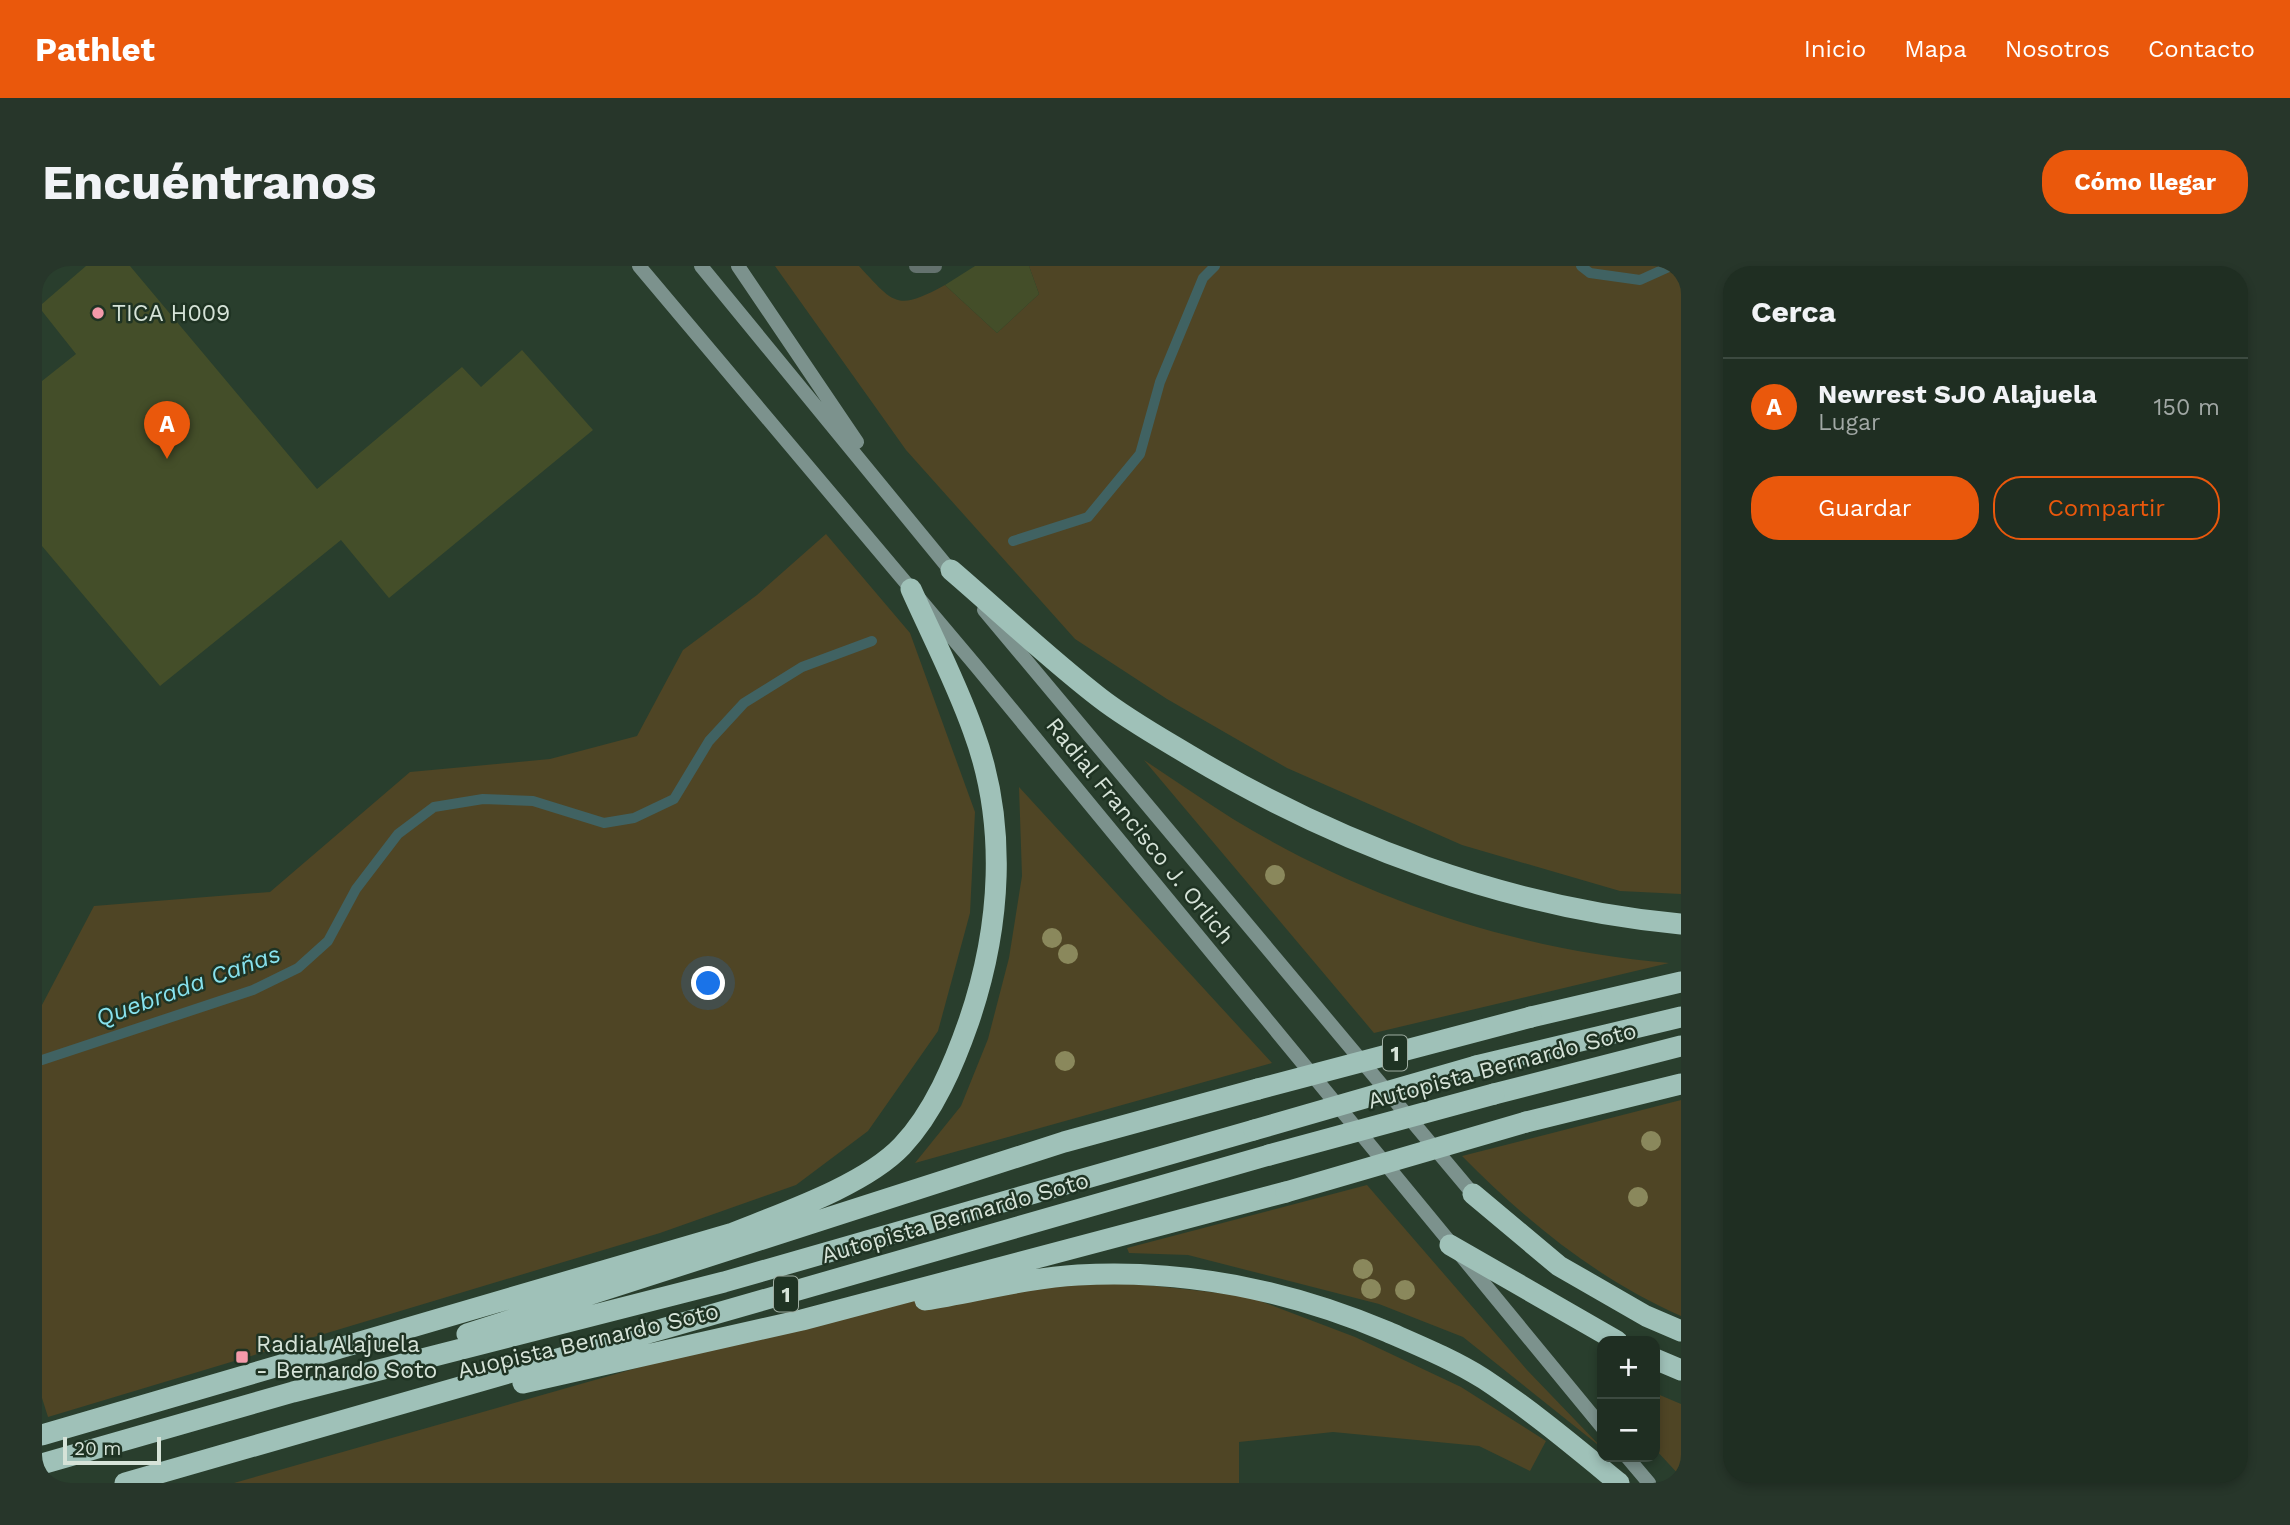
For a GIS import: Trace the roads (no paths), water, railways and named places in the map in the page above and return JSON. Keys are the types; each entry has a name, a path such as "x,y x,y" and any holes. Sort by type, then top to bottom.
{"highway":[{"path":"951,570 1100,698 1241,786 1377,849 1490,887 1574,910 1681,924"},
{"path":"42,1436 733,1233 815,1201 901,1147 943,1086 962,1040 991,945 996,892 995,833 978,746 960,696 911,589"},
{"name":"Autopista Bernardo Soto","path":"42,1465 293,1392 999,1162 1531,1017 1681,982"},
{"name":"Autopista Bernardo Soto","path":"293,1392 724,1282 1476,1066 1681,1017"},
{"name":"Autopista Bernardo Soto","path":"125,1483 1269,1155 1681,1046"},
{"name":"1","path":"802,1320 1286,1192 1526,1122 1681,1084"},
{"path":"1473,1194 1559,1266 1646,1316 1681,1331"},
{"path":"1450,1245 1608,1336"},
{"path":"802,1320 1076,1275 1151,1274 1219,1281 1281,1293 1360,1320 1416,1344 1482,1378 1544,1422 1619,1483"},
{"name":"Auopista Bernardo Soto","path":"303,1432 802,1320"},
{"path":"1660,1361 1681,1370"}],"main road":[{"name":"Radial Francisco J. Orlich","path":"639,266 911,589 1597,1421"},
{"name":"Radial Francisco J. Orlich","path":"701,266 951,570 1473,1194"},
{"path":"738,266 903,510"},
{"path":"1631,1462 1649,1483"}],"lane":[{"path":"916,266 935,266"}],"waterway":[{"name":"Quebrada Cañas","path":"1013,541 1088,517 1140,454 1160,382 1203,278 1215,266"},
{"name":"Quebrada Cañas","path":"1581,266 1590,273 1640,280 1671,266"},
{"name":"Quebrada Cañas","path":"42,1060 253,990 298,968 328,941 356,889 398,834 434,807 483,799 533,801 604,823 634,818 674,799 709,741 744,703 802,667 872,641"}],"place":[{"name":"TICA H009","path":"98,313"},
{"name":"Newrest SJO Alajuela","path":"167,459"},
{"name":"Radial Alajuela - Bernardo Soto","path":"242,1357"}]}
